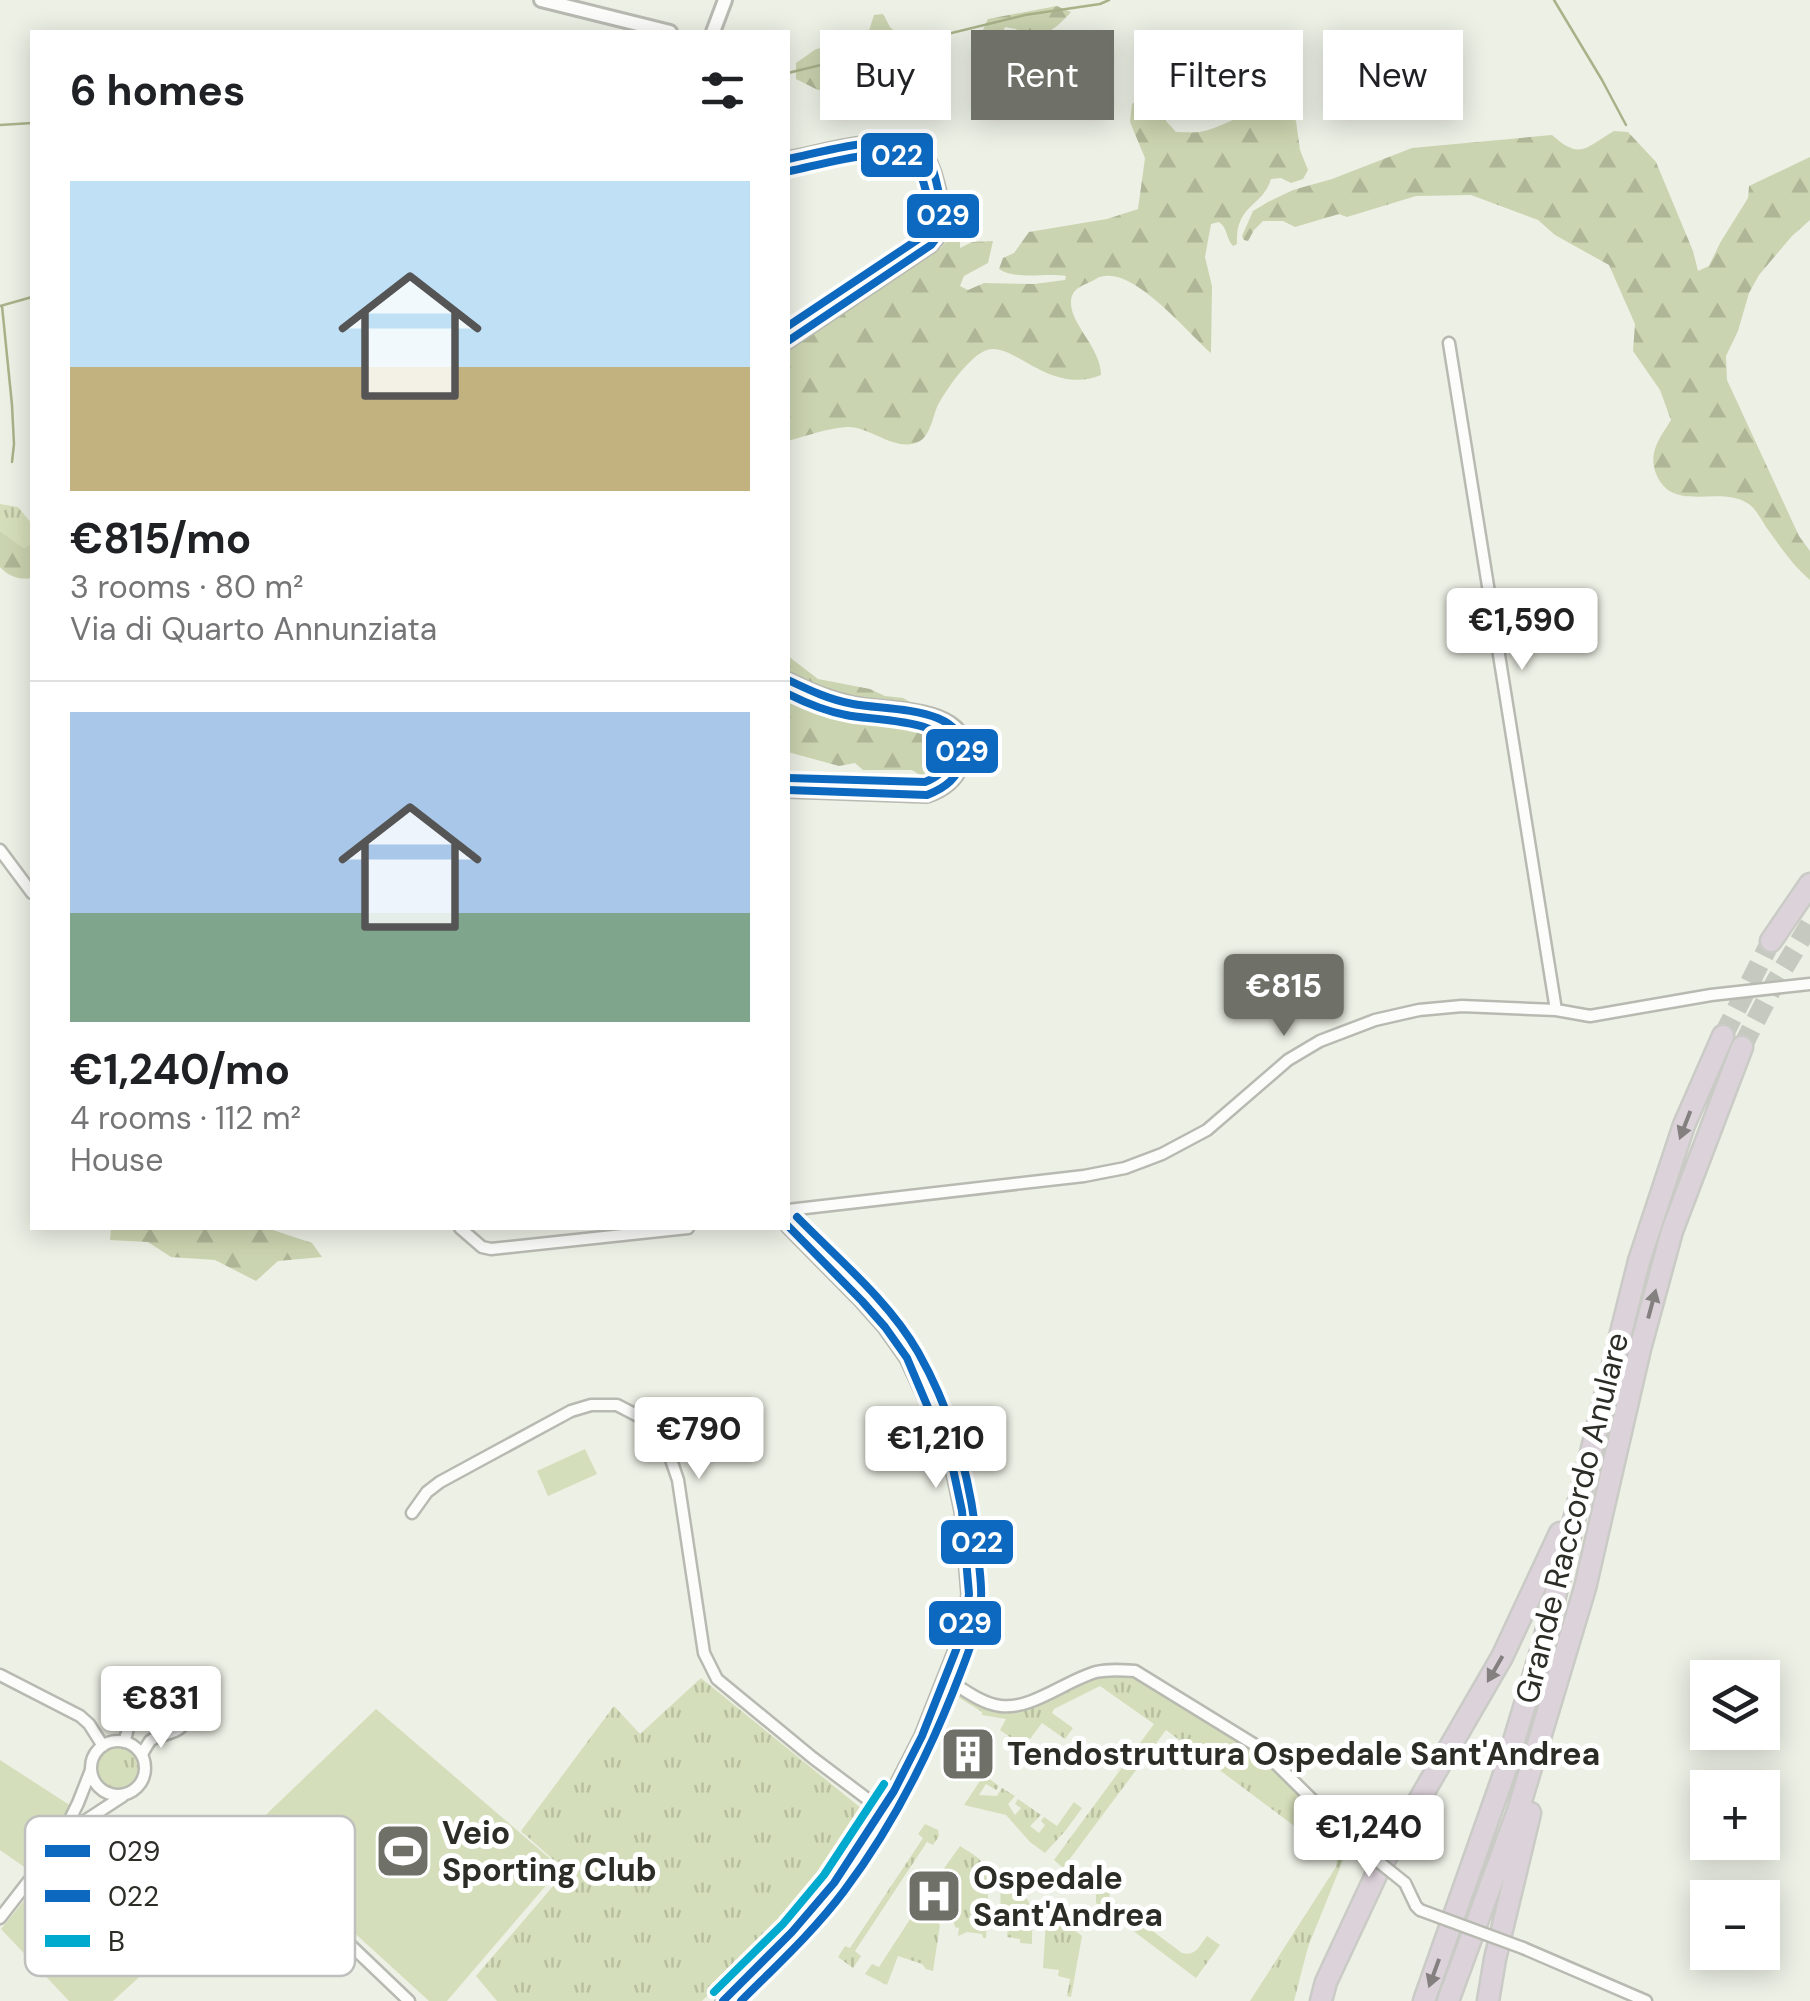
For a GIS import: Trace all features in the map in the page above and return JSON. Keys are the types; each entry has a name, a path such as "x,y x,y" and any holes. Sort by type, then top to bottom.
{"highway":[{"path":"1772,940 1810,884"},
{"name":"Grande Raccordo Anulare","path":"1424,2001 1474,1865 1542,1648 1639,1261 1684,1125 1733,1041 1672,1231 1640,1349 1585,1588 1518,1811 1448,2001"},
{"path":"1322,2001 1326,1982 1377,1874 1502,1656 1553,1550 1590,1452"},
{"path":"1488,2001 1526,1826 1563,1703 1585,1588"},
{"path":"1330,2001 1346,1939"}],"street":[{"path":"541,0 662,30"},
{"path":"713,30 725,0"},
{"path":"790,159 877,142 906,144 920,151 928,162 945,214 942,233 931,245 790,340"},
{"path":"1449,343 1556,1010"},
{"path":"790,681 816,694 855,705 932,715 949,721 960,731 964,755 949,783 927,795 790,790"},
{"path":"0,850 30,889"},
{"path":"790,1210 1125,1168 1207,1130 1288,1060 1320,1041 1399,1014 1462,1006 1556,1010 1590,1016 1711,995 1810,984"},
{"path":"723,2001 834,1883 882,1810 922,1736 965,1624 969,1594 962,1512 952,1464 907,1358 862,1301 790,1228"},
{"path":"462,1230 482,1247 491,1249 669,1230"},
{"path":"412,1513 440,1482 571,1410 604,1404 642,1418 662,1438 674,1466 682,1496 704,1654 717,1679 882,1810"},
{"path":"945,1678 985,1702 1006,1706 1022,1704 1094,1672 1135,1671 1260,1748 1345,1834 1405,1883 1420,1910 1523,1948 1646,2001"},
{"path":"0,1675 80,1716 103,1746"},
{"path":"124,1742 134,1699 141,1690 156,1687 178,1700 185,1711 184,1724 151,1740 142,1755"},
{"path":"71,1816 96,1752 111,1742 124,1742 136,1748 142,1755 142,1781 93,1816"},
{"path":"91,1770 97,1786 104,1791 128,1793"},
{"path":"0,1918 25,1886"},
{"path":"355,1949 409,2001"}],"green space":[{"path":"1057,6 1071,12 1051,30 1005,27 983,30 988,19"},
{"path":"883,14 893,30 869,30 874,15"},
{"path":"820,48 820,90 796,79 796,63"},
{"path":"1132,104 1134,120 1166,120 1176,132 1200,132 1232,120 1296,121 1300,150 1308,170 1303,179 1291,183 1271,179 1240,221 1237,244 1233,246 1219,222 1211,224 1205,257 1212,286 1211,353 1147,293 1118,277 1103,276 1076,290 1071,303 1096,355 1101,375 1065,379 1009,353 987,350 965,366 920,441 902,444 847,427 790,440 790,348 941,248 955,230 960,236 960,248 972,242 993,241 988,263 964,276 960,286 968,290 984,283 1034,284 1065,280 1066,276 1014,275 999,269 1003,258 1014,253 1029,232 1107,219 1138,209 1145,158 1130,122"},
{"path":"1614,131 1628,132 1656,162 1698,271 1709,266 1748,198 1749,186 1810,157 1810,220 1759,275 1726,356 1727,380 1799,536 1810,551 1810,580 1786,555 1750,505 1724,496 1686,496 1665,487 1653,461 1671,420 1660,390 1633,351 1635,324 1609,265 1555,235 1538,220 1471,195 1416,196 1347,217 1339,214 1295,227 1283,221 1263,221 1248,241 1242,236 1253,211 1268,202 1412,148 1552,135 1570,148 1583,149"},
{"path":"0,504 18,507 30,522 30,545 24,548 0,531"},
{"path":"0,531 24,548 30,545 30,578 15,577 0,567"},
{"path":"790,658 818,679 910,702 870,704 822,694 790,677"},
{"path":"790,688 833,710 935,736 947,747 951,762 936,779 912,770 863,770 855,763 839,766 790,753"},
{"path":"111,1230 273,1230 312,1243 322,1257 278,1261 256,1281 215,1260 171,1257 148,1242 110,1240"},
{"path":"585,1449 597,1474 548,1496 537,1471"},
{"path":"1101,1674 1139,1676 1242,1740 1293,1786 1339,1833 1348,1848 1308,1947 1294,2001 1250,2001 1336,1867 1337,1858 1166,1730 1063,1868 1054,1860 1154,1724 1100,1686 1054,1709 1052,1713 1073,1728 1065,1739 1042,1723 1024,1747 1000,1730 1006,1719 982,1715 950,1692 953,1688 988,1707 1012,1710"},
{"path":"701,1678 862,1809 809,1897 702,2001 497,2001 476,1976 566,1871 521,1831 614,1706 640,1734"},
{"name":"Veio Sporting Club","path":"376,1709 561,1868 447,2001 429,2001 355,1933 355,1816 265,1816"},
{"path":"118,1747 133,1753 139,1768 133,1783 118,1789 103,1783 97,1768 103,1753"},
{"path":"0,1760 71,1806 66,1816 25,1816 25,1868 0,1850"},
{"path":"984,1775 999,1786 996,1790 986,1784 979,1795 997,1796 1002,1788 1015,1796 1008,1804 1015,1815 1021,1808 1015,1804 1018,1799 1041,1815 1030,1826 1039,1833 1045,1825 1041,1821 1044,1817 1057,1826 1074,1802 1082,1808 1045,1853 1006,1815 964,1805"},
{"path":"925,1824 938,1830 939,1836 933,1845 927,1842 855,1951 861,1956 853,1968 838,1957 845,1946 850,1948 923,1838 918,1834"},
{"path":"960,1846 979,1859 987,1877 986,1938 967,1932 958,1936 959,1928 948,1911 925,1895"},
{"path":"1116,1868 1120,1872 1109,1888 1110,1899 1182,1953 1194,1952 1207,1936 1220,1945 1196,1978 1096,1903 1096,1895"},
{"path":"1007,1880 1024,1894 1031,1908 1032,1944 1007,1937 1009,1915 1001,1914 1000,1884"},
{"path":"25,1899 25,1954 1,1929"},
{"path":"916,1910 930,1913 940,1925 933,1971 898,1956 887,1985 865,1974 872,1964 879,1967"},
{"path":"1054,1915 1082,1936 1071,1997 1067,1996 1070,1979 1058,1976 1059,1970 1043,1968 1046,1920"},
{"path":"45,1976 140,1976 113,2001 69,2001"}],"waterway":[{"path":"790,73 1025,15 1109,0"},
{"path":"1554,0 1626,125"},
{"path":"0,125 30,123"},
{"path":"0,306 30,298"},
{"path":"2,306 12,405 12,462"}],"tunnel":[{"path":"1742,1047 1810,924"},
{"path":"1723,1036 1771,941"}],"transit line":[{"name":"029","path":"790,159 880,142 914,148 931,165 943,214 942,227 931,245 790,340"},
{"name":"022","path":"790,171 873,155 904,156 918,168 930,214 923,236 790,325"},
{"name":"029","path":"790,681 844,702 941,719 954,728 961,741 962,758 950,781 927,795 790,790"},
{"name":"022","path":"790,695 838,713 927,728 949,744 950,756 941,772 925,782 790,778"},
{"name":"022","path":"741,2001 832,1906 891,1820 953,1692 974,1635 981,1598 966,1475 951,1424 930,1376 892,1315 797,1217"},
{"name":"029","path":"723,2001 834,1883 894,1791 922,1736 956,1650 969,1594 962,1511 952,1464 907,1358 862,1301 790,1228"},
{"name":"B","path":"714,1992 783,1924 824,1875 884,1784"}],"place":[{"name":"Tendostruttura Ospedale Sant'Andrea","path":"968,1754"},
{"name":"Veio Sporting Club","path":"403,1851"},
{"name":"Ospedale Sant'Andrea","path":"934,1896"}]}
